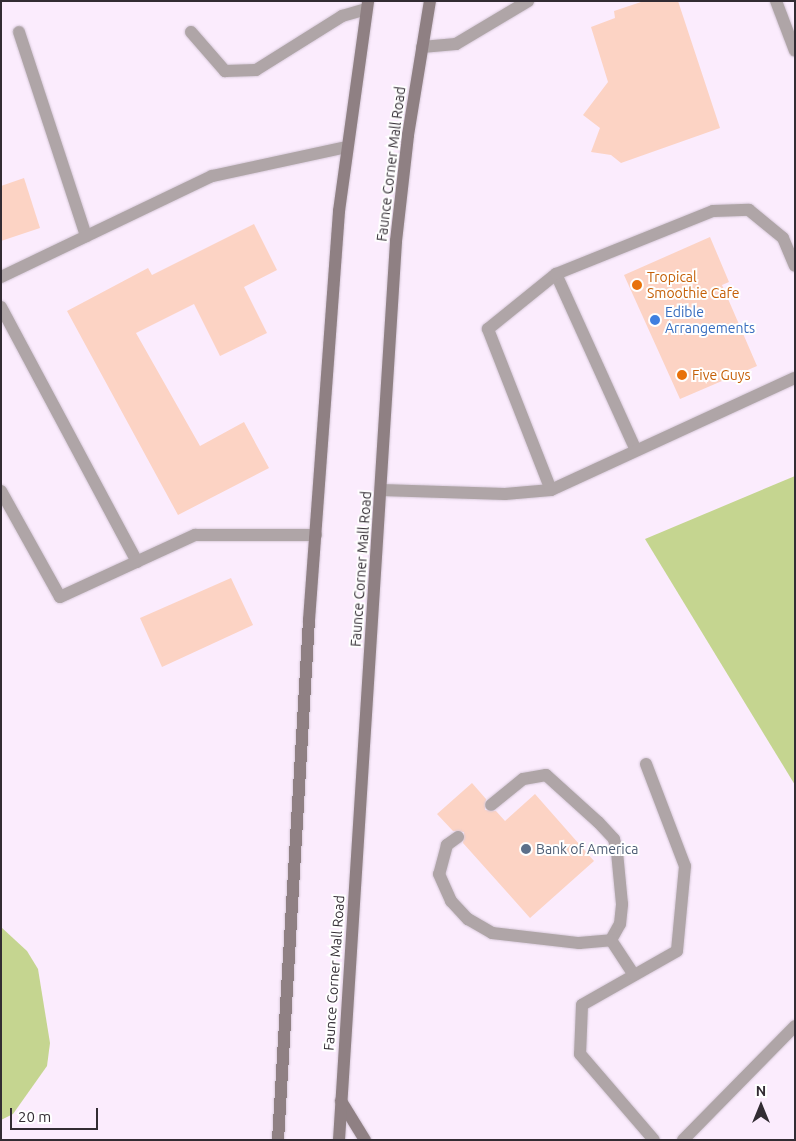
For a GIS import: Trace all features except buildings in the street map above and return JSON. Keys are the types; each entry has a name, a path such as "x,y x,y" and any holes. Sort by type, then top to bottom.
{"main road":[{"name":"Faunce Corner Mall Road","path":"339,1140 396,241 430,1"},
{"path":"278,1140 316,535 346,147 367,5"},
{"path":"341,1101 366,1140"}],"street":[{"path":"422,47 456,44 528,1"},
{"path":"776,1 795,51"},
{"path":"191,32 225,71 256,70 342,16 367,5"},
{"path":"19,32 86,236"},
{"path":"1,277 212,176 346,147"},
{"path":"551,490 488,329 556,274 713,211 749,210 783,238 795,266"},
{"path":"556,274 636,450"},
{"path":"1,307 137,562"},
{"path":"381,490 505,494 551,490 795,378"},
{"path":"1,491 60,597 195,535 316,535"},
{"path":"646,764 685,866 677,951 582,1005 580,1054 654,1140"},
{"path":"491,805 523,779 546,775 614,839 622,904 620,924 611,940"},
{"path":"458,837 447,845 438,874 451,901 468,919 492,933 579,944 611,940"},
{"path":"611,940 634,975"},
{"path":"683,1140 795,1026"}],"green space":[{"path":"795,476 795,785 645,539"},
{"path":"1,927 27,951 38,969 50,1043 47,1066 13,1114 1,1120"}],"place":[{"name":"Tropical Smoothie Cafe","path":"637,285"},
{"name":"Edible Arrangements","path":"655,320"},
{"name":"Five Guys","path":"682,375"},
{"name":"Bank of America","path":"526,849"}]}
